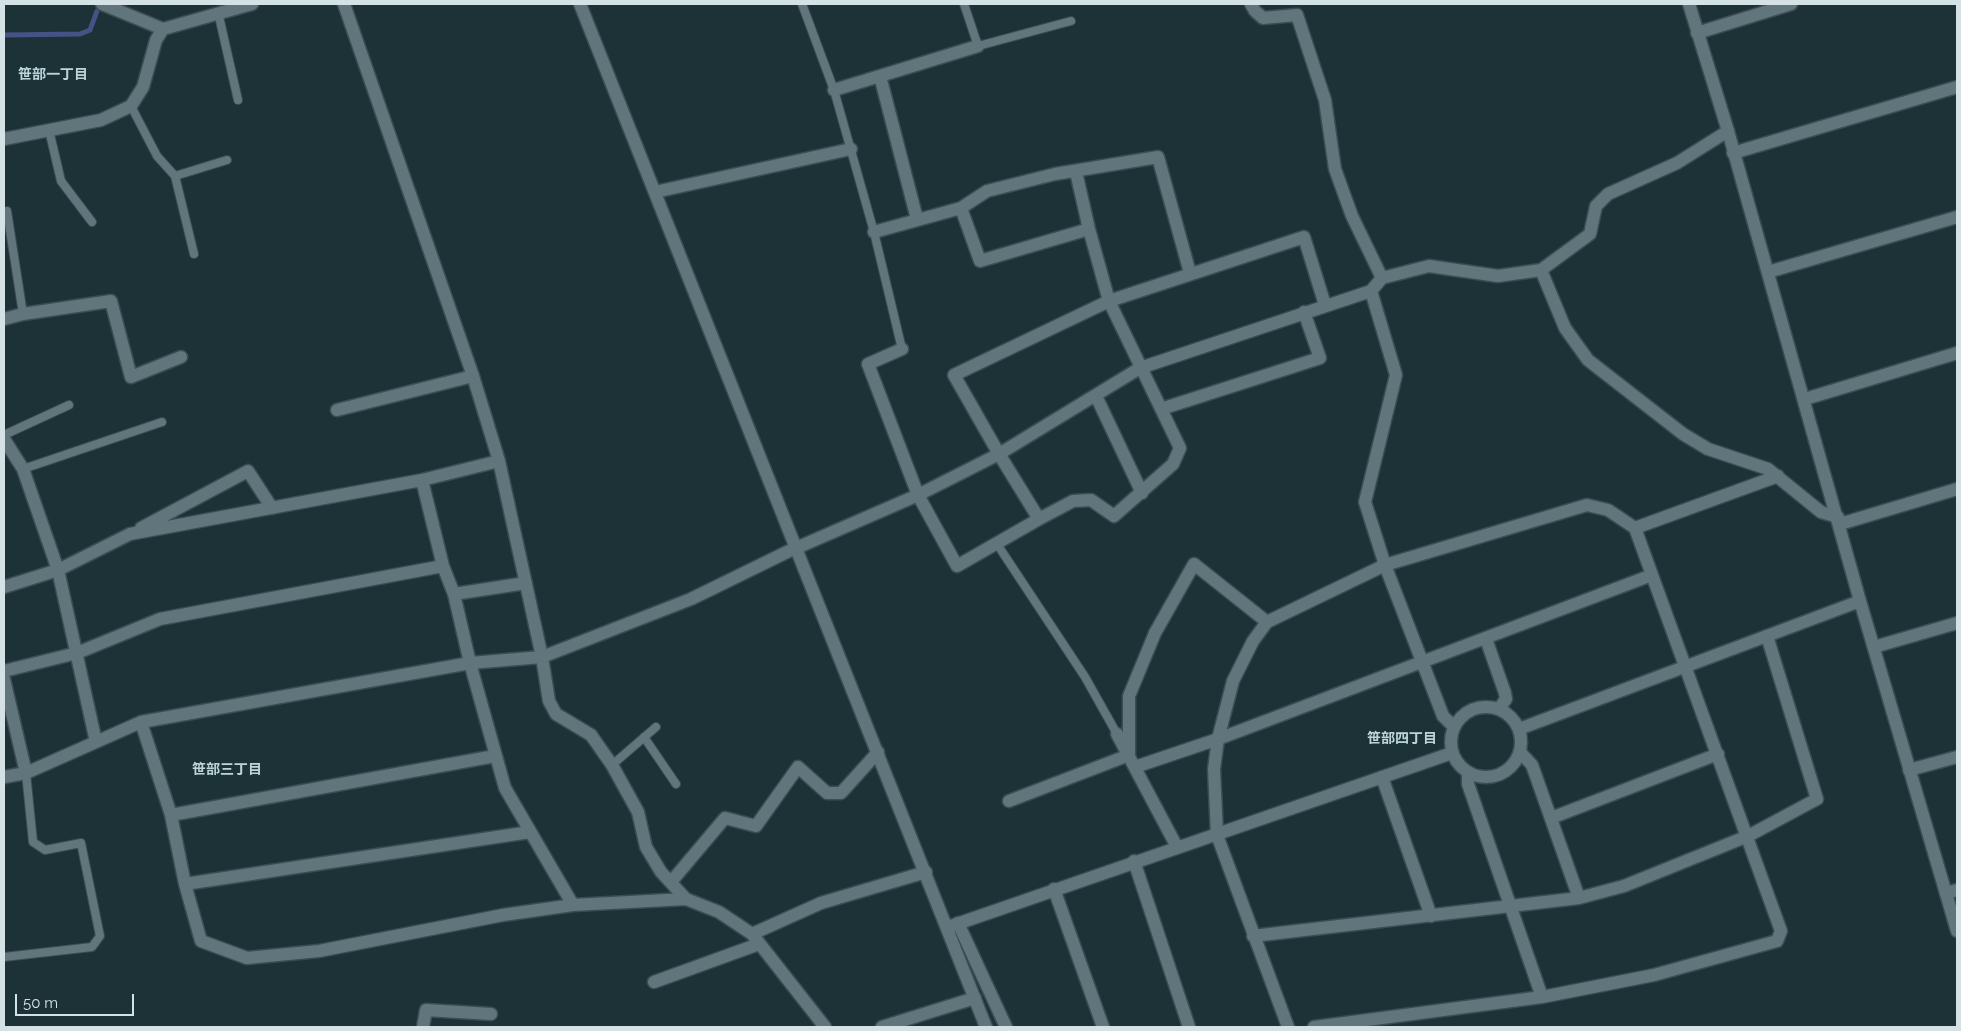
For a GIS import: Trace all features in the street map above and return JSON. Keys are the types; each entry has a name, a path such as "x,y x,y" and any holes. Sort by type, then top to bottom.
{"street":[{"path":"102,4 163,29 252,4"},
{"path":"344,4 473,376 498,461 542,657 549,701 556,714 591,735 612,765 638,812 646,847 670,882 686,899"},
{"path":"580,4 926,872 1006,1027"},
{"path":"1251,4 1255,11 1263,18 1297,15 1324,100 1335,169 1352,216 1382,278"},
{"path":"1688,4 1728,131 1805,399 1860,601 1910,770 1952,892 1957,930"},
{"path":"1698,33 1791,4"},
{"path":"4,138 101,120 131,106 143,87 156,40 163,29"},
{"path":"834,90 978,46"},
{"path":"880,76 917,219"},
{"path":"1733,153 1957,87"},
{"path":"4,778 26,774 142,722 470,663 542,657 691,599 797,548 918,495 1000,454 1140,368 1371,291 1382,278 1429,266 1498,276 1541,270 1590,234 1596,206 1608,194 1678,162 1728,131"},
{"path":"655,192 851,149"},
{"path":"874,232 961,208 987,191 1055,174 1158,157 1190,273"},
{"path":"902,349 868,364 918,495 957,566 1073,501 1090,500 1114,516 1173,464 1180,448 1109,301 1089,229 1076,172"},
{"path":"961,208 980,262 1089,229"},
{"path":"1768,272 1957,217"},
{"path":"1039,519 954,376 1109,301 1304,236 1325,305"},
{"path":"1541,270 1566,328 1588,360 1683,434 1708,449 1754,463 1778,476 1821,512 1839,521 1957,489"},
{"path":"1371,291 1396,375 1365,502 1385,564 1443,716 1454,727"},
{"path":"4,319 23,314 111,301 131,377 181,357"},
{"path":"1161,409 1320,358 1304,312"},
{"path":"1805,399 1957,354"},
{"path":"337,410 473,376"},
{"path":"1096,396 1142,493"},
{"path":"4,437 23,469 58,570 96,742"},
{"path":"130,534 422,480 498,461"},
{"path":"4,587 58,570 248,471 272,508"},
{"path":"1635,528 1778,476"},
{"path":"422,480 505,788 573,905"},
{"path":"1288,1027 1217,835 1214,769 1218,739 1233,682 1253,641 1267,622 1385,564 1587,505 1608,510 1635,528 1781,931 1777,940 1654,975 1542,997 1314,1027"},
{"path":"1129,755 1129,696 1155,632 1194,564 1267,622"},
{"path":"4,671 77,653 160,619 444,566"},
{"path":"1135,767 1218,739 1652,575"},
{"path":"454,594 526,583"},
{"path":"1519,729 1860,601"},
{"path":"1874,647 1957,623"},
{"path":"1253,936 1579,898 1624,886 1748,836 1817,799 1767,636"},
{"path":"1486,638 1505,692 1506,699 1499,709"},
{"path":"4,678 26,774"},
{"path":"1489,706 1499,709 1514,720 1519,729 1522,740 1520,752 1508,770 1485,778 1468,773 1462,768 1452,753 1450,744 1454,727 1460,718 1468,712 1489,706"},
{"path":"142,722 171,816 185,884 202,941 247,958 319,951 503,915 573,905 686,899 720,912 756,939 825,1027"},
{"path":"1117,734 1177,847"},
{"path":"670,882 725,818 756,826 798,767 827,793 841,793 878,752"},
{"path":"1520,752 1532,765 1579,898"},
{"path":"953,925 1134,861 1217,835 1452,753"},
{"path":"1551,818 1718,754"},
{"path":"1009,801 1129,755"},
{"path":"171,816 495,756"},
{"path":"1910,770 1957,756"},
{"path":"1468,773 1468,784 1542,997"},
{"path":"1382,777 1431,916"},
{"path":"185,884 530,832"},
{"path":"1134,861 1189,1027"},
{"path":"654,982 756,939 821,904 926,872"},
{"path":"1054,889 1103,1027"},
{"path":"953,925 975,998 986,1027"},
{"path":"882,1027 975,998"},
{"path":"422,1027 426,1010 492,1014"}],"lane":[{"path":"802,4 834,90 874,232 902,349"},
{"path":"964,4 978,46 1071,21"},
{"path":"218,12 238,100"},
{"path":"131,106 157,156 175,176 194,254"},
{"path":"49,130 61,180 92,222"},
{"path":"175,176 227,160"},
{"path":"7,211 23,314"},
{"path":"4,437 69,405"},
{"path":"23,469 162,422"},
{"path":"998,544 1085,677 1117,734"},
{"path":"612,765 656,727"},
{"path":"644,737 676,784"},
{"path":"4,957 92,947 100,936 81,843 45,850 32,842 26,774"}],"waterway":[{"path":"4,35 80,34 90,30 97,11"}],"district":[{"name":"笹部一丁目","path":"53,75"},
{"name":"笹部四丁目","path":"1402,739"},
{"name":"笹部三丁目","path":"227,770"}]}
